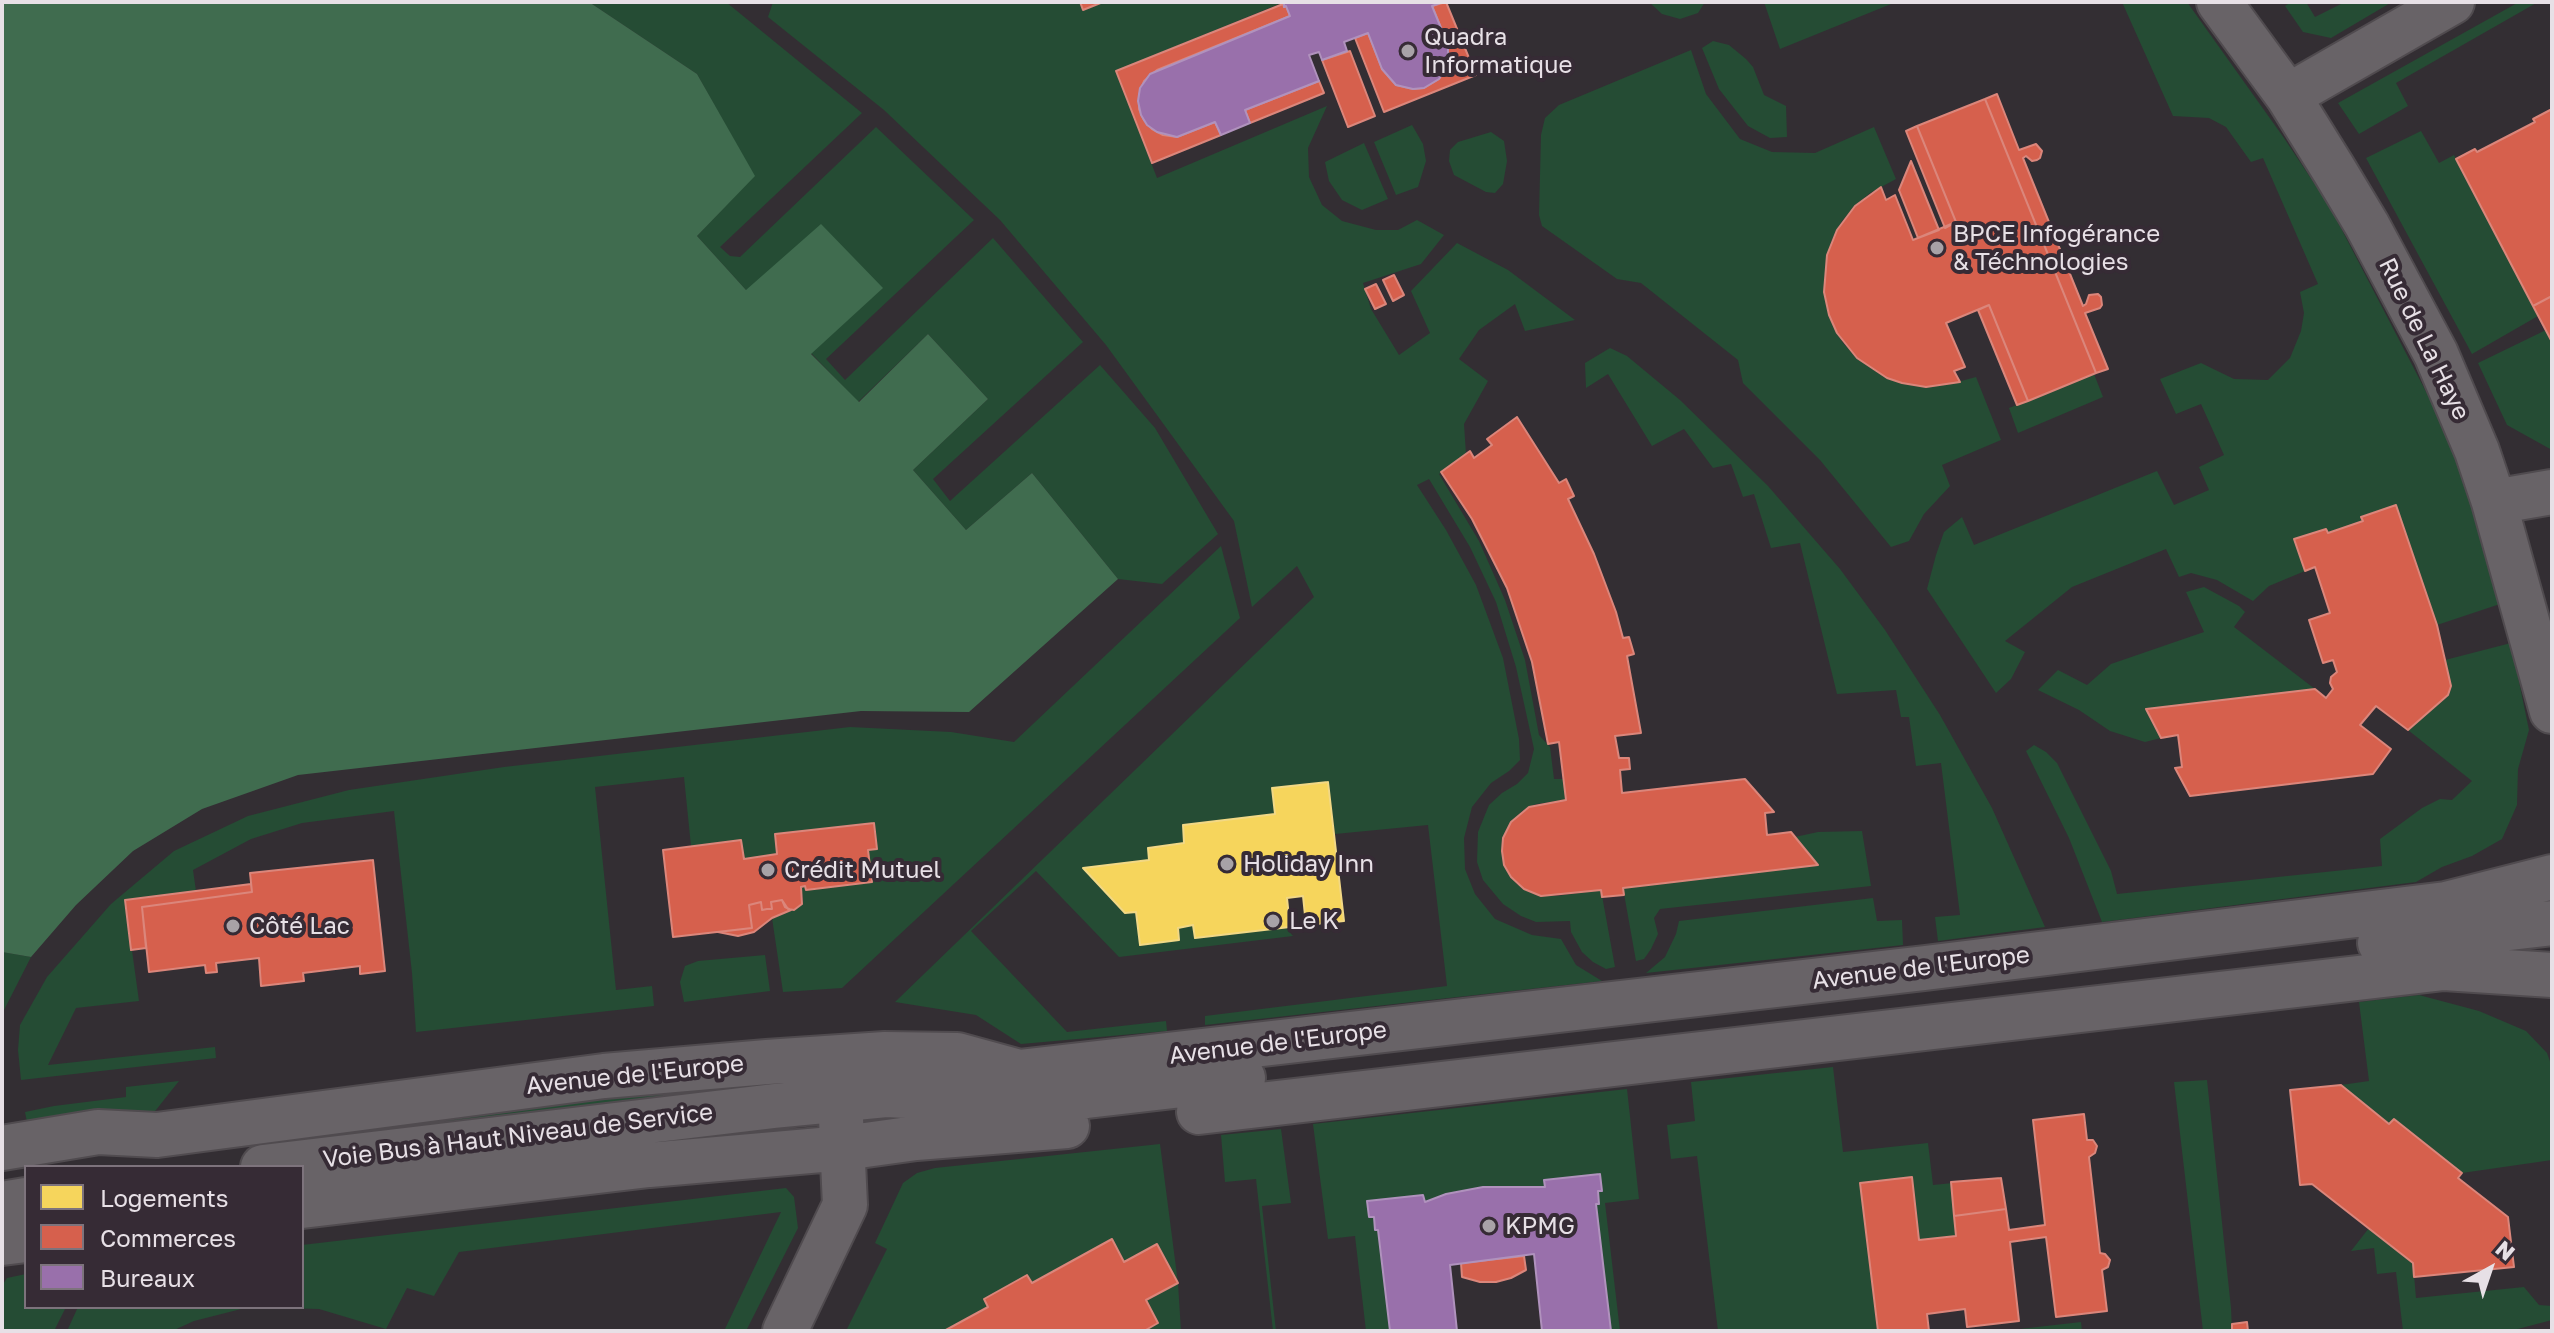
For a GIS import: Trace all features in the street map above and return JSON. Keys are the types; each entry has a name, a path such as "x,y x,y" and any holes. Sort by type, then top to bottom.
{"street":[{"name":"Rue de La Haye","path":"2219,2 2288,96 2367,225 2436,354 2477,451 2494,502 2552,711"},
{"path":"2288,96 2452,2"},
{"path":"2494,502 2552,492"},
{"name":"Avenue de l'Europe","path":"2,1148 98,1132 157,1135 604,1076 834,1057 957,1055 1019,1072 1925,968 2431,906 2552,877"},
{"name":"Avenue de l'Europe","path":"774,1106 886,1095 1011,1101 1087,1096 2552,923"},
{"path":"304,1206 649,1165 844,1148 916,1138 1024,1131 1297,1101 2444,968 2552,975"},
{"path":"785,1331 845,1205 844,1148 834,1057"},
{"name":"Voie Bus à Haut Niveau de Service","path":"280,1165 774,1106"},
{"path":"2,1204 24,1200"},
{"path":"2,1243 24,1240"}],"shaded area":[{"path":"2,2 589,2 697,74 755,176 697,236 746,290 821,224 883,288 811,354 859,402 928,334 988,399 913,470 966,530 1032,473 1118,579 969,712 861,711 298,775 202,809 133,851 76,905 31,957 2,952"},
{"path":"589,2 726,2 862,113 720,247 730,256 740,257 876,127 974,220 826,359 845,380 993,238 1083,342 933,479 950,501 1100,365 1155,428 1218,534 1162,584 1118,579 1032,473 966,530 913,470 988,399 928,334 858,402 811,353 882,288 746,290 697,236 754,176 697,74"},
{"path":"773,2 1080,2 1084,10 1104,2 1284,2 1116,71 1157,178 1327,106 1308,148 1309,177 1322,205 1342,221 1376,230 1398,230 1417,220 1444,235 1421,264 1363,283 1371,309 1399,355 1430,333 1411,291 1457,243 1508,270 1575,320 1525,331 1515,304 1479,330 1459,359 1488,381 1464,424 1466,454 1439,474 1479,541 1505,600 1525,660 1539,735 1550,747 1554,779 1563,779 1566,800 1536,804 1522,811 1506,830 1503,857 1517,884 1532,893 1557,896 1601,890 1615,967 1606,969 1582,952 1571,932 1570,921 1536,922 1521,916 1503,904 1483,880 1477,862 1478,832 1489,805 1528,773 1534,749 1516,667 1496,602 1470,547 1429,479 1417,485 1476,585 1503,658 1519,739 1520,760 1491,783 1472,807 1464,838 1465,869 1475,894 1495,919 1532,935 1561,939 1576,965 1602,981 1205,1025 1205,1016 1447,986 1428,825 1335,834 1328,782 1272,788 1275,814 1184,843 1148,847 1149,860 1084,868 1125,913 1136,912 1141,945 1178,940 1178,928 1193,925 1195,938 1286,928 1293,936 1119,957 1036,871 971,931 1067,1032 1166,1021 1167,1031 1021,1044 976,1015 895,1002 1314,597 1297,566 1252,607 1234,521 1106,345 1000,220 884,110 768,17"},
{"path":"1649,2 1705,2 1698,13 1680,19 1662,14"},
{"path":"1764,2 1896,2 1780,49"},
{"path":"2122,2 2187,2 2330,207 2435,409 2486,524 2506,602 2437,625 2396,505 2362,516 2363,521 2328,533 2325,529 2295,539 2305,571 2269,586 2253,601 2217,580 2191,573 2179,577 2166,549 2072,587 2005,641 2025,652 2011,679 1996,693 1927,589 1944,532 1962,517 1974,545 2157,471 2174,505 2209,490 2199,467 2224,455 2201,404 2176,414 2160,379 2201,363 2234,379 2268,380 2290,358 2301,331 2304,313 2300,292 2318,284 2263,158 2251,162 2226,127 2209,118 2173,116"},
{"path":"2291,2 2306,2 2315,17 2345,2 2392,2 2331,38 2303,32 2285,6"},
{"path":"2519,2 2538,2 2396,83 2408,106 2359,134 2338,103"},
{"path":"1713,41 1729,45 1746,59 1753,67 1764,95 1786,106 1787,137 1770,138 1748,126 1719,89 1702,48"},
{"path":"1691,50 1706,94 1740,139 1772,152 1815,153 1874,127 1896,179 1870,193 1855,206 1842,221 1831,242 1824,280 1826,304 1832,323 1843,343 1857,358 1888,378 1926,387 1976,377 2001,440 1942,465 1950,486 1924,514 1909,541 1891,547 1820,460 1743,383 1738,360 1641,283 1617,279 1542,226 1539,215 1541,135 1545,118 1559,105"},
{"path":"1412,125 1423,144 1426,161 1418,187 1396,195 1374,142"},
{"path":"2421,131 2439,163 2454,155 2538,316 2472,354 2366,158"},
{"path":"1491,132 1504,141 1507,161 1503,184 1495,193 1486,192 1454,175 1449,161 1450,150 1458,142"},
{"path":"1364,143 1388,199 1362,210 1342,200 1329,181 1325,162"},
{"path":"2546,330 2552,342 2552,450 2507,425 2478,363"},
{"path":"1610,348 1627,356 1680,400 1768,486 1840,569 1885,630 1940,715 1992,808 2045,927 1938,941 1935,917 1960,915 1941,763 1916,766 1909,717 1901,717 1896,690 1837,694 1800,543 1771,548 1754,494 1743,497 1731,464 1713,468 1684,429 1652,446 1608,374 1586,388 1585,363"},
{"path":"2094,374 2103,397 2018,433 2009,408"},
{"path":"1221,546 1240,618 842,988 783,992 772,918 800,906 803,900 801,887 805,886 806,890 872,882 868,850 877,849 874,823 775,834 777,854 744,859 741,840 691,846 684,777 595,787 616,990 652,986 654,1006 416,1032 394,811 302,823 251,839 193,870 196,891 125,900 139,1001 76,1008 48,1065 215,1047 216,1058 21,1080 18,1050 20,1025 47,977 111,904 174,851 248,816 349,790 504,767 850,727 951,732 1014,742"},
{"path":"2204,587 2239,606 2245,612 2234,627 2315,689 2147,709 2161,738 2145,742 2110,731 2079,710 2038,690 2058,670 2087,685 2111,664 2204,632 2186,592"},
{"path":"2511,643 2529,730 2518,769 2517,805 2502,839 2416,882 2102,922 2069,838 2026,751 2034,745 2057,763 2111,871 2117,894 2382,866 2380,839 2422,808 2440,799 2452,800 2472,781 2408,730 2450,692 2445,660"},
{"path":"1862,831 1871,886 1660,909 1654,918 1658,934 1644,959 1636,961 1623,888 1817,865 1795,837 1818,832"},
{"path":"1873,898 1877,921 1902,920 1903,945 1646,973 1665,957 1679,921"},
{"path":"2,952 31,957 2,1014"},
{"path":"765,955 770,991 684,1002 680,982 685,966 698,961"},
{"path":"2419,995 2479,1011 2526,1031 2547,1053 2552,1067 2552,1160 2462,1173 2394,1119 2389,1124 2341,1085 2369,1081 2359,1002"},
{"path":"1833,1067 1843,1152 1928,1143 1933,1185 1953,1183 1956,1236 1919,1240 1912,1177 1861,1183 1878,1331 1718,1331 1697,1156 1671,1159 1667,1125 1695,1121 1691,1082"},
{"path":"760,1075 762,1087 265,1146 263,1133"},
{"path":"2207,1080 2232,1331 2203,1331 2174,1082"},
{"path":"179,1081 152,1115 27,1122 25,1112 126,1097 126,1087"},
{"path":"1627,1089 1639,1199 1605,1203 1620,1331 1611,1331 1596,1204 1599,1203 1598,1191 1602,1190 1600,1174 1545,1180 1545,1187 1483,1187 1446,1194 1425,1202 1423,1195 1368,1201 1369,1217 1374,1217 1375,1230 1378,1230 1390,1331 1366,1331 1355,1236 1328,1239 1313,1124"},
{"path":"1281,1129 1291,1203 1262,1206 1276,1331 1273,1331 1256,1179 1225,1182 1221,1135"},
{"path":"1160,1144 1178,1283 1157,1245 1124,1262 1112,1240 1032,1283 1026,1275 984,1299 988,1307 944,1331 846,1331 887,1249 875,1243 903,1183 917,1173 935,1168"},
{"path":"786,1188 794,1197 798,1228 746,1331 724,1331 781,1212 459,1252 434,1296 407,1288 386,1329 319,1309 304,1309 304,1245"},
{"path":"2369,1228 2413,1263 2416,1298 2524,1287 2539,1305 2552,1306 2552,1320 2510,1331 2403,1331 2396,1272 2377,1274 2374,1248 2351,1251"},
{"path":"24,1274 24,1309 65,1309 54,1331 2,1331 2,1286 7,1278"},
{"path":"1178,1283 1181,1331 1144,1331 1158,1323 1146,1300"},
{"path":"77,1309 241,1309 194,1321 172,1331 67,1331"},
{"path":"2081,1322 2082,1331 2002,1331"}],"building: Logements":[{"name":"Holiday Inn","path":"1328,782 1344,921 1306,925 1303,896 1287,898 1290,927 1195,938 1193,925 1178,928 1179,940 1140,945 1136,912 1125,913 1083,868 1149,860 1148,848 1184,843 1183,825 1275,814 1272,788"}],"building: Commerces":[{"path":"1080,2 1103,2 1083,10"},
{"path":"1446,2 1476,75 1384,112 1355,38 1368,33 1382,69 1396,85 1424,88 1439,79 1448,64 1448,45 1432,6"},
{"path":"1283,4 1290,16 1157,70 1144,81 1139,95 1139,109 1152,129 1177,137 1215,122 1221,135 1152,163 1116,71"},
{"path":"1350,51 1375,116 1348,127 1322,60"},
{"path":"1319,81 1324,93 1250,123 1245,110"},
{"path":"1997,94 2019,150 2036,144 2042,151 2037,160 2032,161 2026,156 2023,158 2083,306 2089,295 2098,294 2101,297 2100,308 2085,313 2108,369 2096,373 1985,99"},
{"name":"BPCE Infogérance & Téchnologies","path":"1985,99 2096,373 2028,401 1989,305 1946,323 1965,367 1954,371 1960,382 1926,387 1887,378 1857,358 1837,333 1824,292 1827,255 1837,230 1855,206 1881,187 1886,200 1895,195 1913,240 1956,222 1917,126"},
{"path":"2552,109 2552,296 2533,306 2456,159 2475,149 2477,152 2535,122 2533,119"},
{"path":"1917,126 1956,222 1945,228 1906,131"},
{"path":"1911,161 1939,230 1918,238 1899,190"},
{"path":"1394,275 1404,295 1393,301 1383,280"},
{"path":"1376,284 1386,304 1375,309 1365,289"},
{"path":"2552,296 2552,342 2533,306"},
{"path":"1989,305 2028,401 2017,405 1978,310"},
{"path":"1517,417 1559,483 1566,479 1574,496 1568,499 1594,554 1623,638 1629,637 1634,654 1627,656 1641,733 1615,736 1619,758 1629,758 1630,769 1620,770 1622,793 1745,779 1774,812 1765,813 1767,835 1791,832 1818,865 1623,888 1624,895 1602,897 1601,890 1541,896 1524,889 1511,877 1504,865 1502,851 1503,838 1511,822 1529,807 1566,800 1559,742 1548,744 1532,662 1507,588 1472,519 1441,472 1470,451 1474,458 1492,445 1487,439"},
{"path":"2396,505 2437,625 2451,686 2448,695 2408,730 2376,706 2360,725 2391,749 2373,774 2190,796 2175,768 2182,767 2178,735 2161,738 2146,709 2315,689 2326,698 2333,689 2331,677 2337,672 2333,660 2323,663 2309,620 2330,613 2315,567 2305,571 2294,539 2326,529 2328,533"},
{"name":"Crédit Mutuel","path":"874,823 877,849 868,850 872,882 806,890 805,886 801,887 802,904 794,910 788,909 782,900 771,902 772,909 762,910 761,902 749,905 752,928 673,937 663,850 741,840 744,859 777,854 775,834"},
{"path":"373,860 385,971 360,974 360,966 303,973 304,981 261,986 259,958 216,963 217,972 206,973 205,965 149,972 142,907 252,892 250,873"},
{"path":"251,884 252,892 142,907 146,948 131,950 125,900"},
{"path":"782,900 785,907 791,910 772,918 754,932 738,936 718,932 752,928 749,905 761,902 762,910 772,909 771,902"},
{"path":"2341,1085 2389,1124 2394,1119 2462,1173 2458,1178 2508,1217 2514,1267 2414,1277 2413,1263 2312,1184 2300,1185 2290,1090"},
{"path":"2084,1114 2087,1140 2093,1140 2097,1146 2095,1153 2089,1157 2100,1253 2110,1260 2108,1267 2102,1270 2107,1311 2056,1317 2046,1237 2010,1242 2019,1321 1967,1327 1965,1309 1927,1314 1929,1331 1878,1331 1860,1183 1912,1177 1919,1240 1956,1236 1954,1216 2006,1209 2009,1230 2045,1225 2033,1120"},
{"path":"2001,1178 2006,1209 1954,1216 1951,1182"},
{"path":"1112,1239 1124,1262 1157,1244 1178,1283 1146,1300 1158,1323 1144,1331 944,1331 988,1307 984,1299 1027,1275 1032,1283"},
{"path":"1524,1256 1526,1270 1511,1278 1480,1282 1462,1277 1461,1263"},
{"path":"2247,1322 2248,1331 2232,1331 2232,1324"}],"building: Bureaux":[{"path":"1284,2 1443,2 1432,6 1448,45 1448,64 1439,79 1424,88 1396,85 1382,69 1368,33 1344,42 1347,51 1322,60 1319,52 1309,55 1319,81 1245,110 1250,123 1221,135 1215,122 1177,137 1157,132 1147,125 1138,101 1140,88 1150,74 1290,16"},
{"path":"1600,1174 1602,1191 1598,1191 1599,1204 1596,1204 1611,1331 1542,1331 1534,1254 1450,1265 1457,1331 1390,1331 1378,1230 1375,1230 1374,1217 1369,1217 1367,1201 1423,1195 1425,1202 1446,1194 1483,1187 1545,1187 1544,1180"}],"place":[{"name":"Quadra Informatique","path":"1408,51"},
{"name":"BPCE Infogérance & Téchnologies","path":"1937,248"},
{"name":"Holiday Inn","path":"1227,864"},
{"name":"Crédit Mutuel","path":"768,870"},
{"name":"Le K","path":"1273,921"},
{"name":"Côté Lac","path":"233,926"},
{"name":"KPMG","path":"1489,1226"}]}
